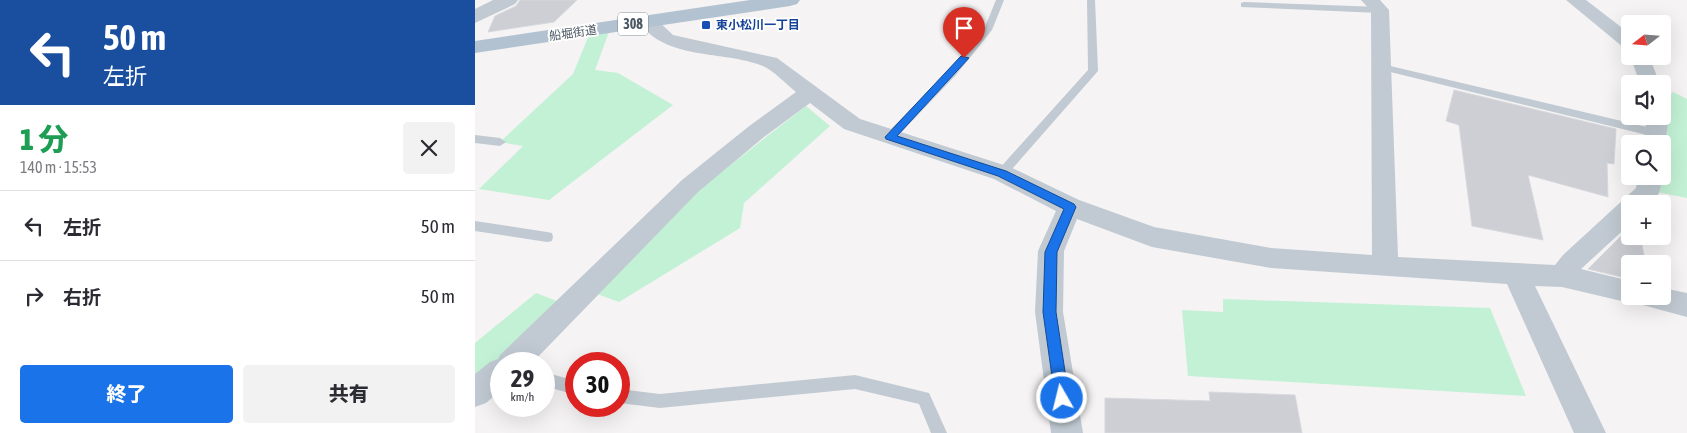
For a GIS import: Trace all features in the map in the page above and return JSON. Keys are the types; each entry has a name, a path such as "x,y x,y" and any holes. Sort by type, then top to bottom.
{"main road":[{"name":"船堀街道","path":"475,48 648,22 742,4 790,0"}],"street":[{"path":"479,12 508,0"},
{"path":"1575,0 1621,36"},
{"path":"1591,11 1607,0"},
{"path":"1375,5 1382,67 1385,267"},
{"path":"648,22 667,39 770,62 852,124 1002,173 1070,207 1152,237 1271,258 1385,267 1563,276 1621,290"},
{"path":"523,352 689,186 756,132 809,93"},
{"path":"1067,433 1049,312 1051,252 1070,207"},
{"path":"1563,276 1572,262 1621,217"},
{"path":"1517,275 1590,433"},
{"path":"1671,301 1687,305"},
{"path":"475,393 490,381"}],"lane":[{"path":"890,137 952,73 989,28 999,0"},
{"path":"1002,173 1093,71 1091,0"},
{"path":"1244,4 1375,5"},
{"path":"1382,67 1655,131"},
{"path":"475,139 500,142"},
{"path":"475,226 547,237"},
{"path":"630,397 660,401 855,382 924,398 939,433"}],"green space":[{"path":"609,32 595,70 618,73 673,105 549,200 479,189 523,146 500,142 573,74 589,35"},
{"path":"1673,92 1687,99 1687,198 1657,192 1657,185 1671,185 1671,135 1662,135 1663,125 1671,125 1671,94"},
{"path":"806,106 830,126 744,203 740,228 619,302 597,294 701,188"},
{"path":"536,293 557,301 505,352 490,352 490,367 475,382 475,343"},
{"path":"1223,299 1490,308 1526,396 1188,376 1182,310 1223,312"}],"building":[{"path":"520,0 577,0 554,22 488,32 495,16 516,6"},
{"path":"1454,90 1616,129 1614,164 1607,163 1608,197 1528,175 1543,240 1472,226 1459,125 1446,121"},
{"path":"1621,236 1621,245 1642,245 1644,255 1621,255 1621,277 1588,269"},
{"path":"1209,392 1295,395 1302,433 1105,433 1105,398 1210,401"}],"place":[{"name":"東小松川一丁目","path":"706,25"}],"route":[{"path":"964,58 890,137 941,155 1002,173 1070,207 1051,252 1049,312 1062,398"}]}
